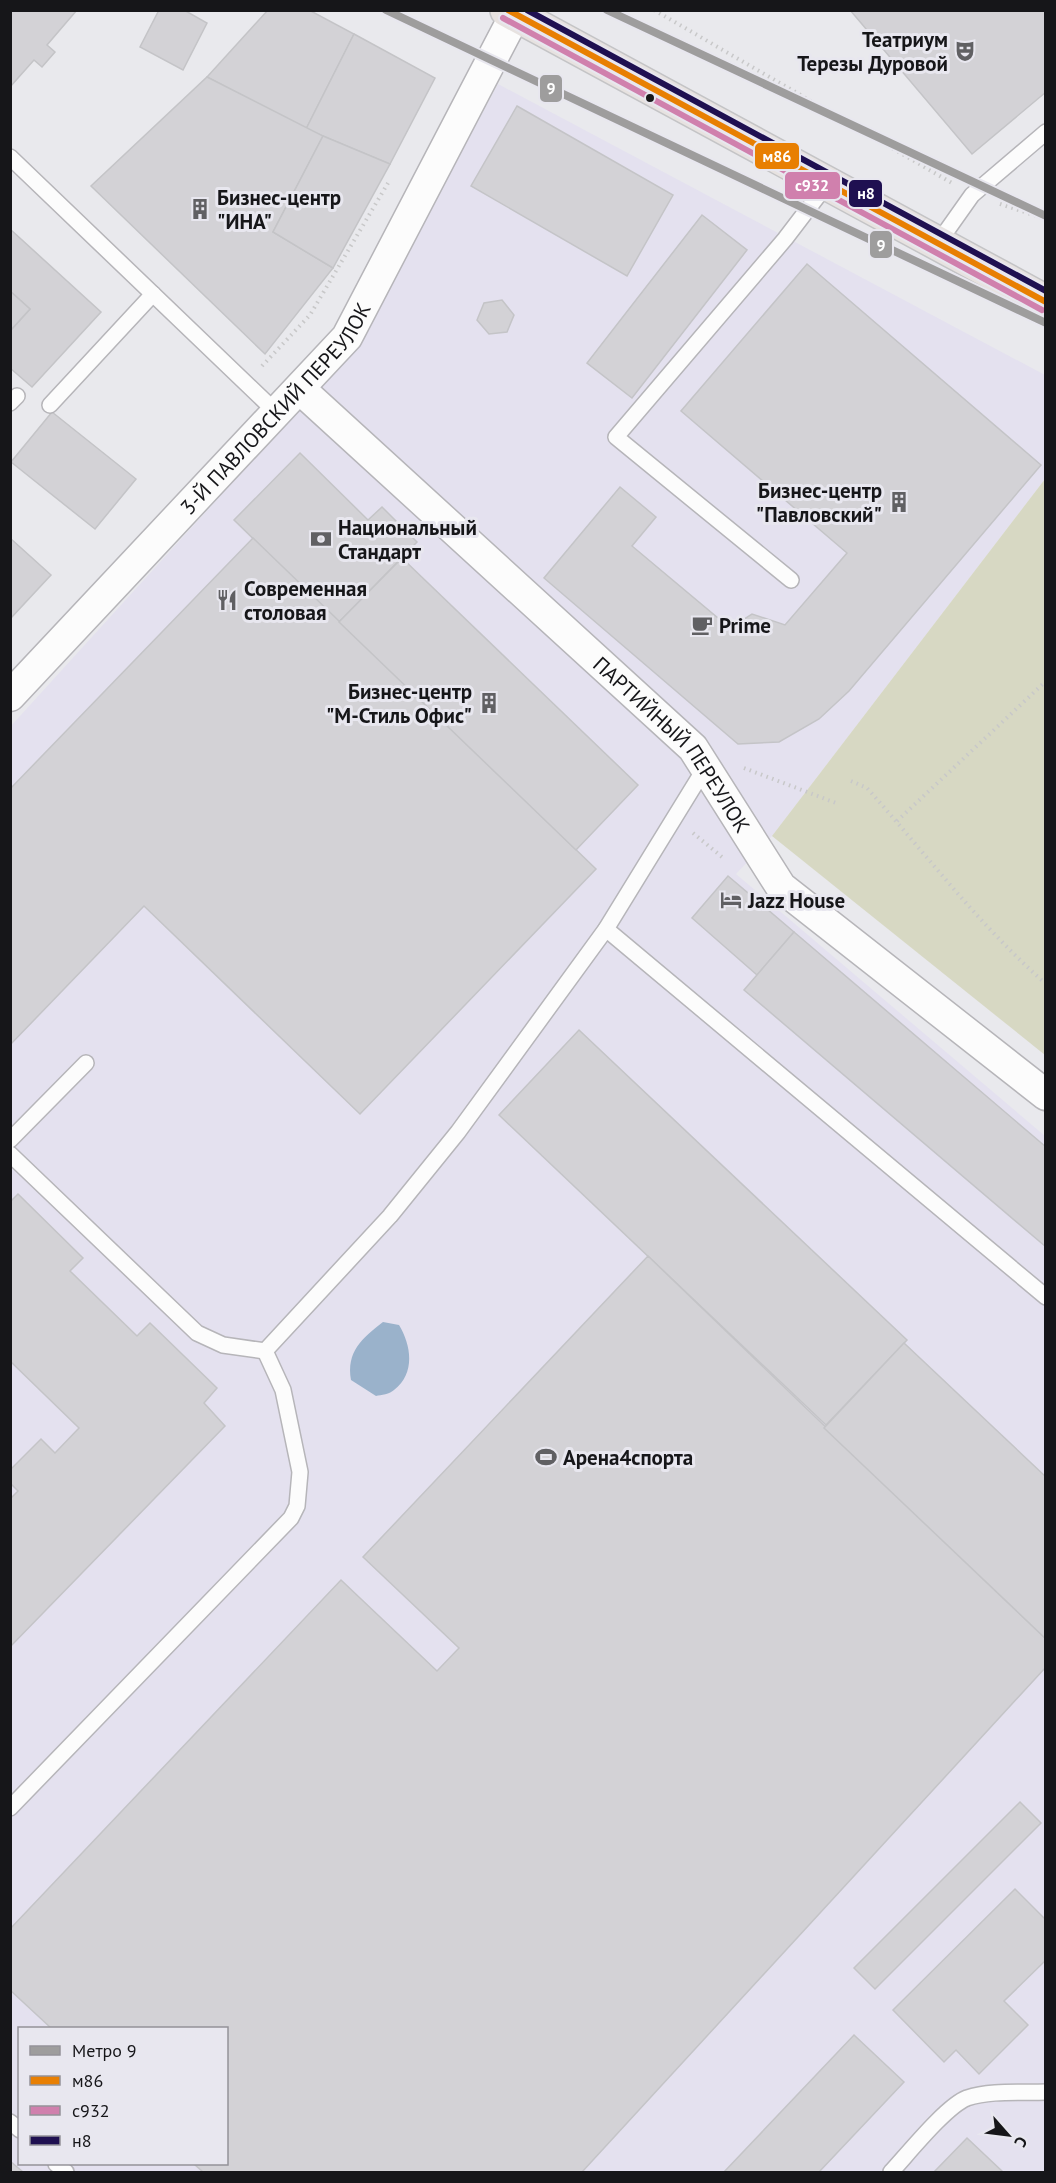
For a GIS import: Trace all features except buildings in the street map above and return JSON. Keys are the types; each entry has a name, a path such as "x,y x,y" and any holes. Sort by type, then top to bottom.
{"main road":[{"path":"511,13 1046,302"}],"street":[{"name":"3-Й ПАВЛОВСКИЙ ПЕРЕУЛОК","path":"10,696 347,337 511,13"},
{"name":"ПАРТИЙНЫЙ ПЕРЕУЛОК","path":"300,388 699,758 781,887 1046,1095"}],"lane":[{"path":"938,243 972,195 1046,132"},
{"path":"10,157 277,413"},
{"path":"791,580 616,437 785,239 827,184"},
{"path":"50,405 153,294"},
{"path":"265,1352 397,1208 458,1132 606,929 699,758"},
{"path":"606,929 1046,1297"},
{"path":"10,1140 86,1063"},
{"path":"10,1154 197,1333 223,1345 265,1352"},
{"path":"10,1808 291,1518 297,1506 300,1473 283,1390 265,1352"},
{"path":"891,2172 951,2109 965,2099 985,2094 1046,2092"}],"path":[{"path":"620,17 624,10"},
{"path":"654,10 972,195 1046,219"},
{"path":"245,384 310,315 392,176"},
{"path":"897,821 1046,681"},
{"path":"699,758 836,802"},
{"path":"851,781 867,788 1011,954 1046,984"}],"shaded area":[{"path":"498,84 1045,375 1045,479 772,836 736,874 1045,1136 1045,2172 11,2172 10,727 355,348"}],"green space":[{"path":"1045,479 1045,1055 772,836"}],"water":[{"path":"383,1322 399,1325 406,1341 409,1359 406,1375 401,1383 394,1390 376,1396 351,1380 350,1370 357,1346"}],"metro line":[{"name":"9","path":"386,10 1046,323"},
{"name":"9","path":"607,10 1046,216"}],"transit line":[{"name":"м86","path":"508,10 1046,302"},
{"name":"н8","path":"527,10 1046,291"},
{"name":"с932","path":"503,18 1042,310"}],"place":[{"name":"Театриум Терезы Дуровой","path":"965,51"},
{"name":"Бизнес-центр \"ИНА\"","path":"200,209"},
{"name":"Бизнес-центр \"Павловский\"","path":"899,502"},
{"name":"Национальный Стандарт","path":"321,539"},
{"name":"Современная столовая","path":"227,600"},
{"name":"Prime","path":"702,625"},
{"name":"Бизнес-центр \"М-Стиль Офис\"","path":"489,703"},
{"name":"Jazz House","path":"731,900"},
{"name":"Арена4спорта","path":"546,1457"}]}
